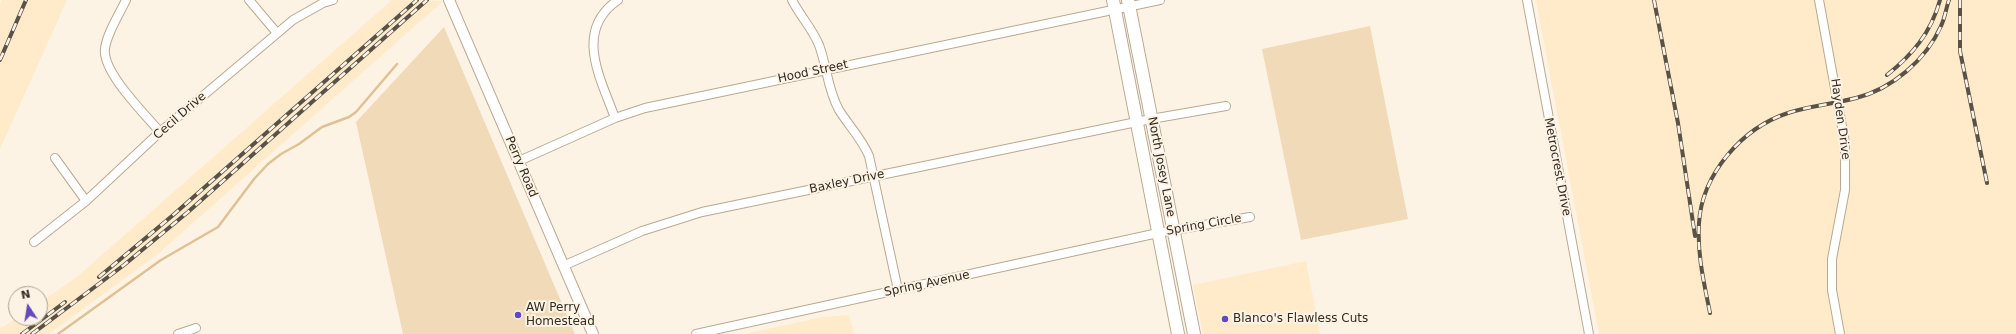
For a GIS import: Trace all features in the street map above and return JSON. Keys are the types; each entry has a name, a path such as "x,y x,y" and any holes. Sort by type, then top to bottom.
{"main road":[{"name":"North Josey Lane","path":"1129,3 1194,334"},
{"name":"North Josey Lane","path":"1114,5 1178,334"}],"street":[{"path":"126,0 105,48 105,59 110,72 160,132"},
{"path":"249,0 277,33"},
{"name":"Cecil Drive","path":"34,242 86,201 160,132 277,33 307,12 333,0"},
{"name":"Perry Road","path":"449,0 592,334"},
{"path":"615,118 592,53 593,38 597,26 612,4 618,0"},
{"path":"792,0 813,32 820,46 824,70 839,110 864,145 869,156 898,290"},
{"name":"Hood Street","path":"519,161 615,118 645,108 824,70 1114,5 1160,0"},
{"name":"Metrocrest Drive","path":"1527,0 1589,334"},
{"name":"Hayden Drive","path":"1819,0 1846,143 1845,190 1832,259 1832,290 1840,334"},
{"name":"Baxley Drive","path":"563,266 642,231 683,217 1137,122 1226,106"},
{"path":"55,158 86,201"},
{"name":"Spring Circle","path":"1158,233 1250,217"},
{"name":"Spring Avenue","path":"696,334 1158,233"},
{"path":"178,334 196,328"}],"shaded area":[{"path":"2,0 67,0 0,149 0,4"},
{"path":"392,0 443,1 158,254 49,334 0,334 0,329 8,324 8,326 48,326 48,297 78,276"},
{"path":"1536,0 2016,0 2016,334 1599,334"},
{"path":"1370,26 1408,219 1301,240 1262,49"},
{"path":"444,27 575,334 403,334 356,122"},
{"path":"1306,261 1320,334 1203,334 1193,285"},
{"path":"849,315 854,334 744,334 823,317"}],"waterway":[{"path":"58,334 161,260 218,227 254,179 268,164 322,127 349,117 356,112 397,64"}],"railway":[{"path":"0,60 26,0"},
{"path":"99,277 172,216 417,0"},
{"path":"32,334 124,265 188,212 427,0"},
{"path":"1654,0 1678,123 1695,236"},
{"path":"1887,75 1905,59 1920,42 1931,23 1940,0"},
{"path":"1710,313 1700,257 1699,223 1702,205 1708,187 1716,171 1727,155 1740,141 1771,120 1788,113 1869,94 1895,80 1917,61 1935,38 1942,23 1949,0"},
{"path":"1960,0 1960,51 1987,183"},
{"path":"22,334 65,302"}],"place":[{"name":"AW Perry Homestead","path":"518,315"},
{"name":"Blanco's Flawless Cuts","path":"1225,319"}]}
